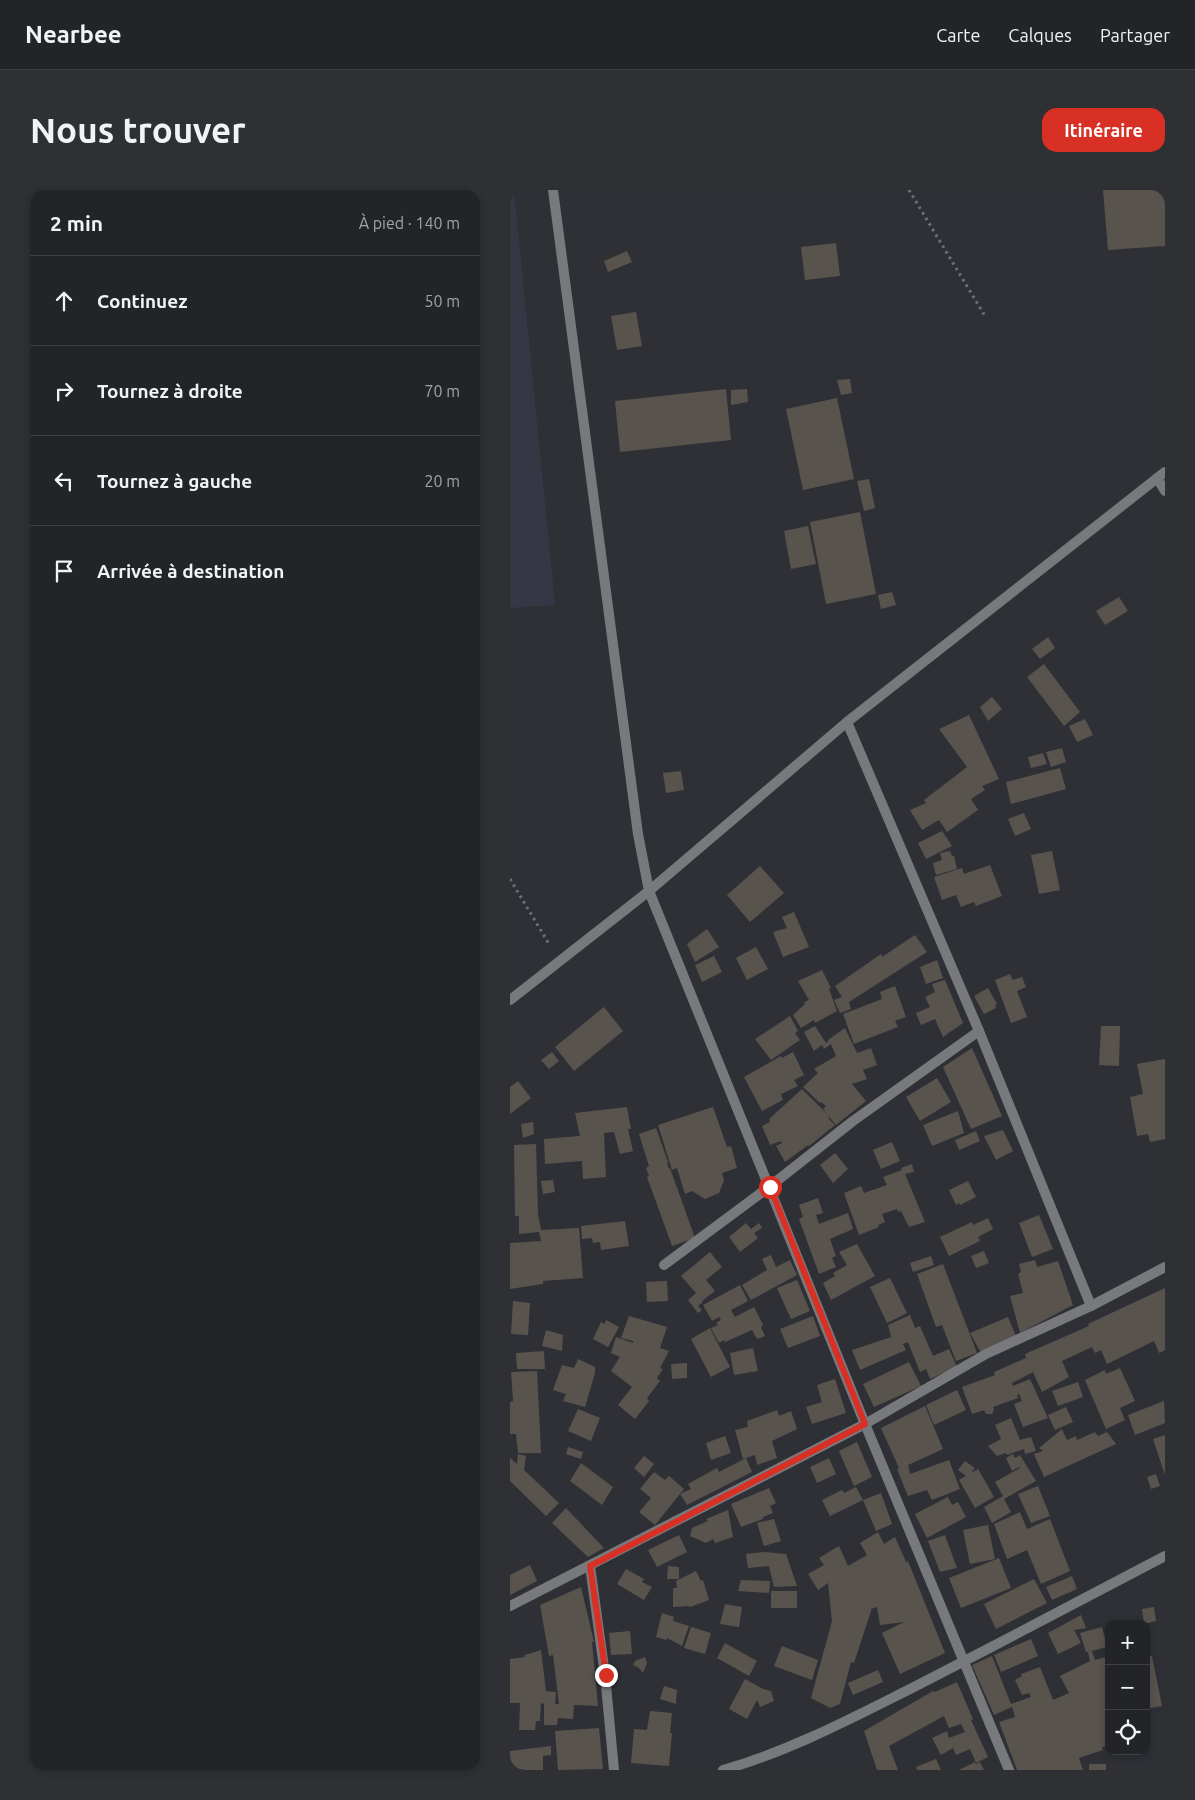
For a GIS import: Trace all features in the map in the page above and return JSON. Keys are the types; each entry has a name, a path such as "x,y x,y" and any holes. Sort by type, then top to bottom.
{"street":[{"path":"553,190 637,824 649,891 865,1424 1010,1770"},
{"path":"510,1000 649,891 847,722 1161,475 1165,490"},
{"path":"847,722 979,1031 1091,1306"},
{"path":"664,1265 770,1187 853,1121 979,1031"},
{"path":"510,1606 865,1424 986,1354 1091,1306 1165,1267"},
{"path":"723,1770 744,1764 816,1736 1165,1556"},
{"path":"590,1566 606,1675 614,1770"}],"path":[{"path":"908,190 985,316"},
{"path":"510,879 559,962"}],"shaded area":[{"path":"510,190 514,190 555,605 510,608"}],"building":[{"path":"1103,190 1165,190 1165,246 1108,250"},
{"path":"836,243 840,276 805,280 801,247"},
{"path":"627,251 632,262 608,272 604,261"},
{"path":"636,312 642,346 617,350 611,316"},
{"path":"850,379 852,393 841,395 837,380"},
{"path":"726,389 731,440 620,452 615,401"},
{"path":"747,389 748,402 731,405 731,390"},
{"path":"837,398 854,479 803,490 786,409"},
{"path":"869,479 875,508 864,511 857,481"},
{"path":"860,512 876,594 826,604 810,522"},
{"path":"808,526 816,564 791,569 784,531"},
{"path":"892,592 896,605 881,609 878,595"},
{"path":"1119,597 1128,611 1105,625 1096,611"},
{"path":"1048,637 1055,648 1040,659 1032,649"},
{"path":"1044,664 1080,712 1064,726 1027,677"},
{"path":"992,697 1002,709 988,721 980,707"},
{"path":"969,715 999,779 982,786 985,790 971,799 978,810 947,832 939,820 922,830 910,810 926,803 924,800 967,767 939,729"},
{"path":"1085,719 1093,735 1077,742 1069,726"},
{"path":"1062,748 1066,762 1051,767 1046,752"},
{"path":"1043,753 1047,764 1031,768 1028,757"},
{"path":"1060,768 1066,789 1011,804 1006,782"},
{"path":"681,771 684,790 666,793 663,773"},
{"path":"1024,813 1031,829 1015,836 1008,819"},
{"path":"942,831 952,846 926,859 918,843"},
{"path":"950,851 952,856 954,856 957,869 936,875 933,863 942,860 940,853"},
{"path":"1052,851 1060,890 1039,894 1031,855"},
{"path":"990,865 1002,896 976,906 974,902 961,907 956,895 942,900 934,877 962,868 964,874"},
{"path":"760,866 784,893 750,922 727,895"},
{"path":"794,912 809,947 783,957 773,932 787,928 782,917"},
{"path":"707,929 719,947 695,962 687,944"},
{"path":"915,935 927,952 849,1002 851,1009 840,1013 834,1000 842,997 835,986 881,954 882,957"},
{"path":"756,947 768,969 747,980 736,958"},
{"path":"714,956 722,972 702,982 695,965"},
{"path":"937,960 943,978 926,984 920,967"},
{"path":"822,970 831,988 829,989 837,1011 815,1023 814,1020 801,1028 793,1015 805,1004 804,1002 809,1000 798,981"},
{"path":"1010,974 1013,980 1022,977 1026,987 1017,991 1027,1017 1011,1023 995,980"},
{"path":"945,980 963,1023 943,1037 935,1019 921,1025 916,1013 930,1007 925,997 935,992 932,984"},
{"path":"895,986 906,1017 895,1021 898,1027 854,1044 843,1014 882,999 880,992"},
{"path":"988,988 997,1004 995,1005 996,1008 984,1014 974,996"},
{"path":"604,1007 623,1031 574,1071 555,1047"},
{"path":"790,1016 798,1031 795,1033 800,1040 771,1060 755,1039"},
{"path":"815,1026 826,1043 845,1028 857,1053 871,1048 877,1065 863,1070 867,1079 852,1084 866,1101 836,1125 823,1109 826,1106 820,1103 803,1087 818,1073 814,1069 836,1056 831,1044 824,1049 822,1045 814,1051 804,1032"},
{"path":"1101,1026 1120,1026 1119,1066 1099,1065"},
{"path":"972,1048 1002,1116 971,1129 943,1067"},
{"path":"552,1052 559,1061 549,1069 541,1060"},
{"path":"793,1052 804,1075 794,1080 798,1086 781,1094 783,1100 762,1111 744,1077 781,1056 782,1058"},
{"path":"1165,1059 1165,1139 1150,1142 1148,1134 1137,1136 1130,1097 1143,1094 1137,1064"},
{"path":"937,1078 951,1102 920,1121 906,1097"},
{"path":"518,1081 531,1098 510,1114 510,1087"},
{"path":"802,1089 830,1117 828,1118 835,1125 785,1162 776,1146 782,1143 781,1141 770,1145 762,1126 770,1122 769,1119"},
{"path":"627,1107 631,1129 628,1129 633,1151 620,1154 614,1132 604,1133 606,1177 583,1179 582,1161 545,1164 544,1139 580,1136 575,1113"},
{"path":"713,1107 727,1147 731,1146 737,1168 722,1173 724,1180 719,1193 705,1199 692,1191 685,1194 677,1168 672,1170 658,1125"},
{"path":"958,1111 964,1133 932,1146 923,1125"},
{"path":"533,1122 534,1134 523,1138 521,1124"},
{"path":"656,1128 695,1238 672,1246 647,1177 649,1176 646,1168 649,1166 639,1134"},
{"path":"1003,1130 1013,1151 996,1160 984,1136"},
{"path":"976,1131 980,1141 959,1150 955,1140"},
{"path":"892,1142 900,1161 881,1169 873,1150"},
{"path":"536,1144 538,1214 541,1230 579,1228 583,1278 543,1281 543,1284 510,1289 510,1243 541,1241 539,1232 519,1234 519,1216 515,1216 514,1145"},
{"path":"835,1153 848,1169 833,1183 820,1165"},
{"path":"912,1164 914,1172 905,1174 925,1222 909,1227 901,1211 898,1212 897,1209 882,1214 885,1222 878,1225 879,1227 859,1235 844,1193 861,1186 864,1193 887,1185 883,1177"},
{"path":"553,1180 555,1192 543,1194 541,1181"},
{"path":"968,1181 976,1197 956,1205 949,1190"},
{"path":"818,1198 823,1213 816,1215 819,1224 848,1213 853,1229 830,1239 836,1256 832,1258 836,1267 819,1274 799,1219 803,1217 799,1205"},
{"path":"1039,1215 1053,1249 1032,1257 1019,1223"},
{"path":"988,1218 993,1229 978,1237 980,1241 949,1256 940,1237 972,1222 973,1225"},
{"path":"625,1221 629,1246 601,1250 600,1242 593,1243 592,1238 582,1239 581,1226"},
{"path":"746,1223 751,1229 759,1223 762,1228 754,1233 758,1238 740,1252 729,1237"},
{"path":"857,1244 875,1276 831,1300 823,1283 835,1276 833,1273 847,1265 839,1252"},
{"path":"984,1251 989,1263 976,1268 971,1256"},
{"path":"710,1252 722,1267 706,1280 715,1291 698,1306 702,1310 698,1313 688,1300 696,1293 681,1276"},
{"path":"771,1255 776,1267 790,1260 797,1275 751,1300 742,1285 767,1270 762,1259"},
{"path":"931,1256 934,1265 913,1272 910,1263"},
{"path":"1035,1260 1037,1267 1058,1261 1073,1305 1020,1333 1010,1296 1023,1293 1018,1274 1021,1272 1019,1264"},
{"path":"943,1264 977,1353 956,1361 942,1325 936,1327 917,1274"},
{"path":"890,1278 907,1313 887,1323 870,1287"},
{"path":"797,1280 810,1311 791,1319 777,1288"},
{"path":"667,1281 668,1301 647,1302 646,1282"},
{"path":"740,1285 748,1301 731,1310 735,1317 754,1307 763,1325 761,1327 765,1336 757,1339 752,1330 719,1343 711,1328 718,1325 716,1323 721,1320 719,1317 712,1321 703,1305"},
{"path":"1165,1288 1165,1350 1159,1353 1154,1341 1107,1364 1101,1350 1095,1353 1092,1347 1062,1361 1069,1377 1042,1392 1033,1372 1012,1383 1013,1386 1030,1379 1048,1418 1023,1427 1014,1404 1022,1401 1019,1394 1017,1395 1018,1398 993,1407 992,1414 986,1414 984,1410 972,1414 962,1387 995,1375 994,1372 1026,1358 1025,1354 1089,1326 1088,1324"},
{"path":"513,1301 530,1303 528,1335 511,1334"},
{"path":"910,1315 915,1328 920,1326 933,1356 949,1349 957,1367 930,1379 926,1369 920,1372 908,1342 903,1344 906,1350 860,1370 852,1350 891,1337 888,1325"},
{"path":"629,1316 667,1327 660,1348 669,1351 660,1368 663,1369 657,1378 660,1381 647,1398 649,1401 635,1419 618,1405 632,1387 611,1371 620,1357 611,1353 616,1337 633,1343 633,1341 621,1338"},
{"path":"813,1316 820,1336 788,1348 780,1329"},
{"path":"1008,1317 1016,1336 981,1353 970,1333"},
{"path":"606,1320 619,1327 608,1347 593,1339 601,1322 605,1324"},
{"path":"710,1328 730,1367 711,1377 691,1339"},
{"path":"546,1330 563,1335 562,1351 542,1346"},
{"path":"753,1348 758,1371 734,1375 730,1353"},
{"path":"544,1351 545,1369 517,1369 516,1353"},
{"path":"578,1359 595,1367 585,1407 563,1401 566,1394 553,1390 562,1365 574,1368"},
{"path":"909,1362 921,1386 874,1407 863,1384"},
{"path":"687,1363 687,1378 672,1379 671,1364"},
{"path":"1120,1368 1135,1401 1120,1408 1125,1420 1106,1429 1085,1380 1105,1370 1106,1374"},
{"path":"537,1371 541,1453 518,1453 516,1434 510,1434 510,1402 513,1401 511,1372"},
{"path":"835,1379 846,1413 812,1424 806,1407 822,1402 817,1385"},
{"path":"1078,1382 1083,1397 1058,1406 1052,1391"},
{"path":"957,1390 966,1410 934,1425 926,1405"},
{"path":"1164,1401 1165,1423 1135,1435 1128,1415"},
{"path":"925,1406 943,1449 908,1465 910,1474 949,1460 960,1489 932,1500 927,1490 908,1496 897,1469 899,1468 881,1428"},
{"path":"1066,1407 1073,1422 1055,1430 1048,1415"},
{"path":"578,1409 600,1418 591,1441 568,1431"},
{"path":"777,1410 779,1416 791,1411 797,1429 772,1441 777,1458 757,1465 755,1455 743,1459 735,1430 748,1427 747,1421"},
{"path":"1011,1418 1020,1440 1031,1437 1036,1451 1025,1454 1024,1449 1007,1455 1006,1453 997,1456 988,1446 1001,1439 995,1425"},
{"path":"1062,1429 1067,1440 1076,1436 1077,1440 1095,1432 1098,1436 1107,1432 1116,1444 1044,1477 1034,1454 1043,1451 1039,1448"},
{"path":"1165,1435 1165,1475 1153,1439"},
{"path":"725,1436 731,1453 711,1460 706,1443"},
{"path":"857,1442 872,1477 854,1486 839,1451"},
{"path":"568,1447 583,1452 581,1459 566,1454"},
{"path":"518,1454 526,1456 524,1470 559,1503 546,1516 510,1481 510,1458 517,1464"},
{"path":"1013,1454 1015,1458 1020,1455 1036,1481 1004,1499 1011,1512 992,1523 984,1507 1003,1496 995,1482 1020,1468 1012,1471 1006,1458"},
{"path":"644,1456 654,1464 644,1477 634,1468"},
{"path":"746,1458 752,1472 687,1505 680,1494 691,1489 688,1484 717,1468 719,1472"},
{"path":"829,1458 836,1474 817,1483 810,1467"},
{"path":"965,1461 975,1468 971,1473 978,1469 994,1497 975,1508 959,1480 966,1476 958,1470"},
{"path":"581,1463 613,1487 602,1505 570,1481"},
{"path":"654,1472 665,1480 669,1476 684,1489 655,1525 639,1512 651,1498 640,1489"},
{"path":"1156,1474 1160,1486 1151,1489 1147,1477"},
{"path":"1038,1486 1050,1516 1031,1523 1018,1494"},
{"path":"856,1487 863,1500 830,1516 822,1500 842,1490 844,1493"},
{"path":"769,1488 776,1503 770,1506 773,1513 741,1527 731,1504"},
{"path":"881,1493 892,1524 876,1531 863,1500"},
{"path":"948,1497 952,1505 958,1502 966,1517 927,1538 915,1514"},
{"path":"566,1508 604,1548 588,1557 552,1523"},
{"path":"728,1510 733,1537 715,1543 713,1539 706,1543 690,1536 692,1528 708,1521 706,1519"},
{"path":"1020,1512 1027,1529 1050,1519 1070,1571 1041,1584 1027,1550 1007,1559 994,1524"},
{"path":"774,1519 781,1541 764,1546 757,1523"},
{"path":"988,1525 995,1559 970,1564 963,1530"},
{"path":"878,1532 884,1544 895,1537 906,1562 908,1561 945,1653 900,1674 882,1633 904,1622 880,1625 877,1607 871,1609 854,1663 851,1662 840,1704 830,1708 811,1698 832,1621 828,1583 818,1590 808,1574 824,1565 819,1558 839,1546 848,1566 867,1555 860,1543"},
{"path":"679,1535 687,1552 657,1567 648,1550"},
{"path":"945,1535 957,1568 940,1572 928,1541"},
{"path":"765,1552 786,1554 797,1586 774,1587 769,1566 748,1568 746,1554"},
{"path":"999,1558 1011,1588 961,1608 949,1578"},
{"path":"530,1565 537,1581 510,1595 510,1575"},
{"path":"668,1566 679,1567 679,1579 667,1579"},
{"path":"626,1569 644,1579 642,1582 652,1587 644,1600 617,1584"},
{"path":"696,1571 701,1581 703,1580 709,1600 690,1607 673,1607 673,1588 677,1588 676,1581"},
{"path":"1072,1576 1077,1589 1052,1600 1046,1587"},
{"path":"1034,1579 1047,1603 996,1629 984,1604"},
{"path":"741,1580 770,1581 769,1593 738,1591"},
{"path":"581,1587 594,1642 592,1642 598,1706 574,1705 573,1719 558,1718 557,1725 544,1725 544,1704 541,1703 540,1721 536,1721 535,1730 519,1730 520,1703 510,1703 510,1659 525,1657 525,1655 541,1650 546,1691 556,1692 555,1704 559,1704 553,1655 549,1656 540,1605"},
{"path":"771,1591 797,1591 797,1608 771,1608"},
{"path":"725,1604 742,1607 739,1627 720,1624"},
{"path":"1154,1607 1156,1621 1150,1622 1150,1620 1143,1620 1142,1609"},
{"path":"662,1613 674,1617 673,1621 689,1626 682,1646 667,1638 667,1640 656,1637"},
{"path":"1081,1615 1086,1628 1074,1630 1081,1643 1058,1654 1048,1633"},
{"path":"691,1627 711,1633 705,1654 684,1648"},
{"path":"1102,1627 1105,1639 1105,1648 1092,1651 1095,1660 1105,1657 1105,1747 1102,1747 1103,1750 1079,1758 1083,1770 1017,1770 999,1722 1015,1717 1012,1707 994,1715 972,1665 992,1656 1011,1704 1031,1697 1029,1693 1022,1695 1015,1680 1022,1676 1021,1674 1040,1667 1053,1700 1069,1693 1060,1676 1090,1661 1080,1633"},
{"path":"630,1631 632,1654 611,1655 609,1633"},
{"path":"1031,1639 1038,1656 1001,1672 994,1655"},
{"path":"725,1643 757,1661 749,1676 717,1658"},
{"path":"782,1646 818,1660 812,1680 774,1666"},
{"path":"1150,1656 1152,1656 1162,1706 1150,1708 1150,1665"},
{"path":"645,1657 647,1663 643,1673 633,1665 635,1661"},
{"path":"878,1670 883,1682 853,1695 848,1683"},
{"path":"745,1679 763,1689 771,1691 774,1701 760,1707 757,1700 747,1719 729,1709"},
{"path":"957,1682 973,1719 971,1720 988,1757 976,1763 970,1749 956,1755 953,1748 941,1755 932,1738 947,1731 949,1738 965,1732 961,1724 949,1728 944,1716 889,1746 898,1770 877,1770 864,1731 933,1691 935,1692"},
{"path":"664,1686 677,1690 676,1704 660,1699"},
{"path":"650,1711 672,1713 669,1766 631,1763 634,1729 647,1730"},
{"path":"599,1728 603,1769 558,1770 555,1731"},
{"path":"551,1746 551,1755 543,1756 543,1770 510,1770 510,1751"},
{"path":"936,1759 941,1770 917,1770 916,1767"},
{"path":"975,1762 976,1764 980,1762 984,1770 959,1770"},
{"path":"1089,1764 1106,1764 1106,1770 1089,1770"}],"route":[{"path":"606,1675 590,1566 865,1424 770,1187"}]}
